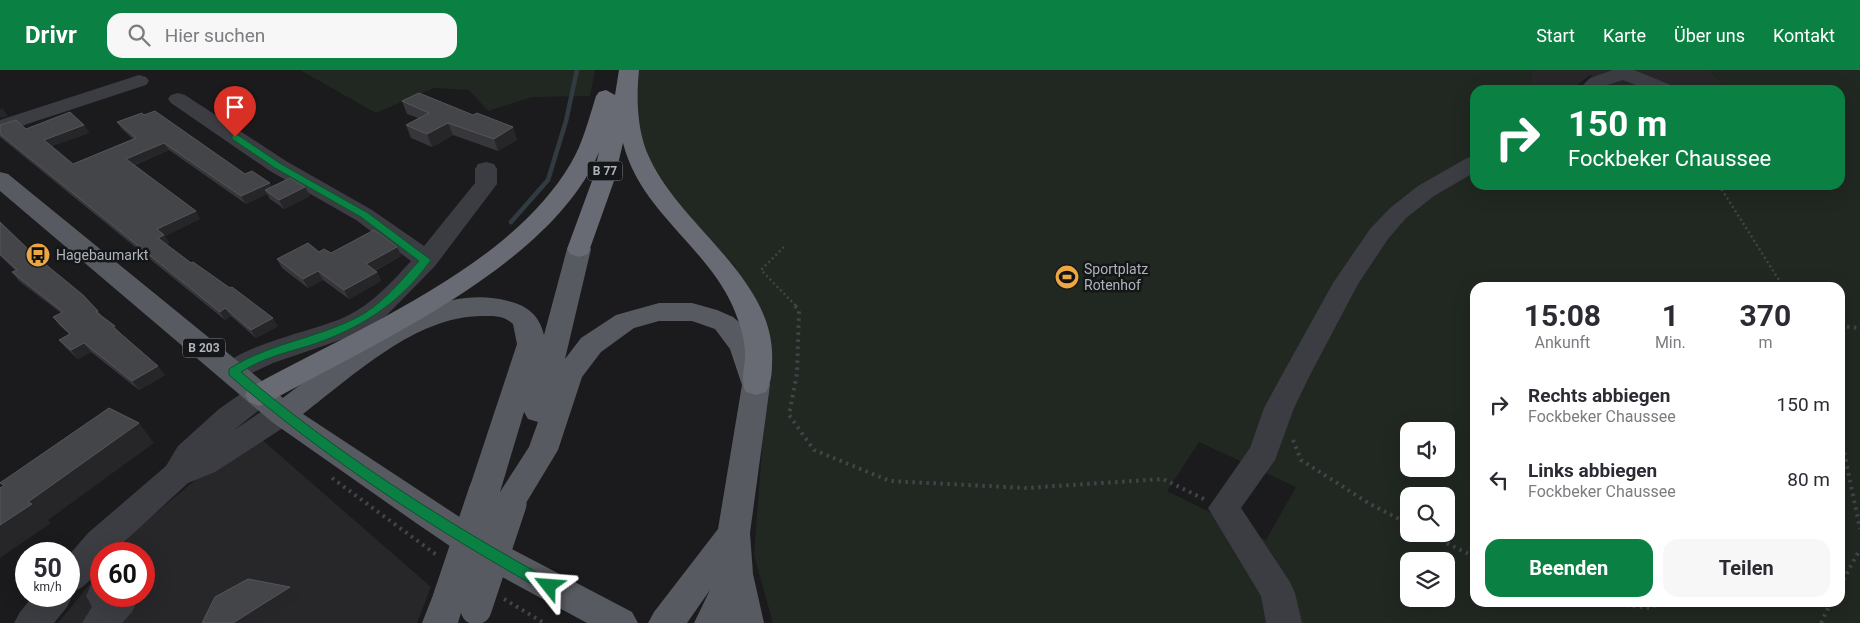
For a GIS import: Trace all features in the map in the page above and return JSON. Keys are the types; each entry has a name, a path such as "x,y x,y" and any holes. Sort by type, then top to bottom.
{"highway":[{"name":"B 77","path":"579,249 605,122 620,86 611,70"},
{"path":"620,86 634,146 643,166 669,208 715,258 730,278 752,317 759,348 756,385"},
{"path":"270,404 296,373 384,329 459,282 522,235 544,214 581,165 620,86"}],"main road":[{"name":"B 203","path":"0,179 270,404"},
{"name":"B 77","path":"467,609 503,498 550,368 579,249"},
{"path":"503,498 531,344 530,327 523,317 507,308 480,304 454,308 434,314 270,404 482,549 620,623"},
{"path":"503,498 543,450 569,374 590,345 625,321 659,312 676,311 708,316 724,323 735,334 744,349 756,385 734,533 736,574 746,623"},
{"path":"666,623 734,533"},
{"path":"712,623 736,574"}],"street":[{"path":"1594,85 1597,82 1630,71 1657,85"},
{"path":"0,127 139,81"},
{"path":"178,99 278,166 364,215 426,260"},
{"path":"1284,623 1278,593 1224,508 1264,452 1279,408 1346,283 1379,234 1398,213 1426,191 1470,166"},
{"path":"233,372 252,359 273,350 306,342 358,322 389,301 426,260 486,184 486,169"},
{"path":"80,566 100,542 177,474 204,464 270,404"},
{"path":"32,623 46,607"},
{"path":"100,623 115,607"}],"path":[{"path":"1722,190 1780,282"},
{"path":"784,248 762,270 799,310 797,373 788,415 814,450 890,480 1026,488 1163,479 1224,508"},
{"path":"1845,326 1860,328"},
{"path":"1279,408 1301,460 1370,504 1400,519"},
{"path":"1845,456 1860,530"},
{"path":"331,477 440,557"},
{"path":"1444,542 1470,555"},
{"path":"1845,576 1860,548"},
{"path":"1821,623 1829,607"},
{"path":"467,609 544,623"}],"shaded area":[{"path":"300,70 595,70 590,96 532,97 488,111 469,90 434,88 376,113"},
{"path":"638,70 1532,70 1530,85 1470,85 1470,190 1845,190 1845,85 1722,85 1711,70 1860,70 1860,623 773,623 754,555 766,398 756,316 735,266 665,193 642,142 633,95","holes":["1199,442 1296,487 1266,540 1167,491"]},
{"path":"1532,70 1711,70 1722,85 1603,85 1590,75 1577,85 1530,85"},
{"path":"253,432 431,587 417,623 58,623 71,607 80,607 80,596 90,584 90,607 155,607 155,542 125,542 133,532"}],"building":[{"path":"419,93 473,115 477,113 513,127 494,139 448,123 427,134 406,125 429,113 402,101"},
{"path":"155,111 245,174 252,171 270,183 241,196 164,143 126,159 196,211 157,229 164,235 158,238 191,263 193,262 230,288 232,287 273,318 251,330 225,308 220,312 0,134 0,125 16,120 26,129 70,112 84,125 44,140 73,164 136,138 117,122 142,113 144,115"},
{"path":"290,178 305,187 279,200 265,190"},
{"path":"0,222 33,254 83,295 98,311 96,312 115,326 113,327 158,366 132,381 84,343 71,350 59,340 70,334 53,317 63,312 12,272 17,270 0,254"},
{"path":"374,230 397,247 366,264 377,272 344,290 318,271 303,279 277,259 308,243 319,252 324,249 331,253"},
{"path":"109,408 139,423 28,502 32,504 0,525 0,488 4,485 0,483"},
{"path":"248,579 290,587 233,623 202,623 215,597"}],"waterway":[{"path":"511,222 548,180 566,121 577,70"}],"place":[{"name":"Hagebaumarkt","path":"38,255"},
{"name":"Sportplatz Rotenhof","path":"1067,277"}],"route":[{"path":"235,137 278,166 364,215 426,260 389,301 358,322 306,342 273,350 252,359 233,372 282,414 427,514 482,549 549,586"}]}
